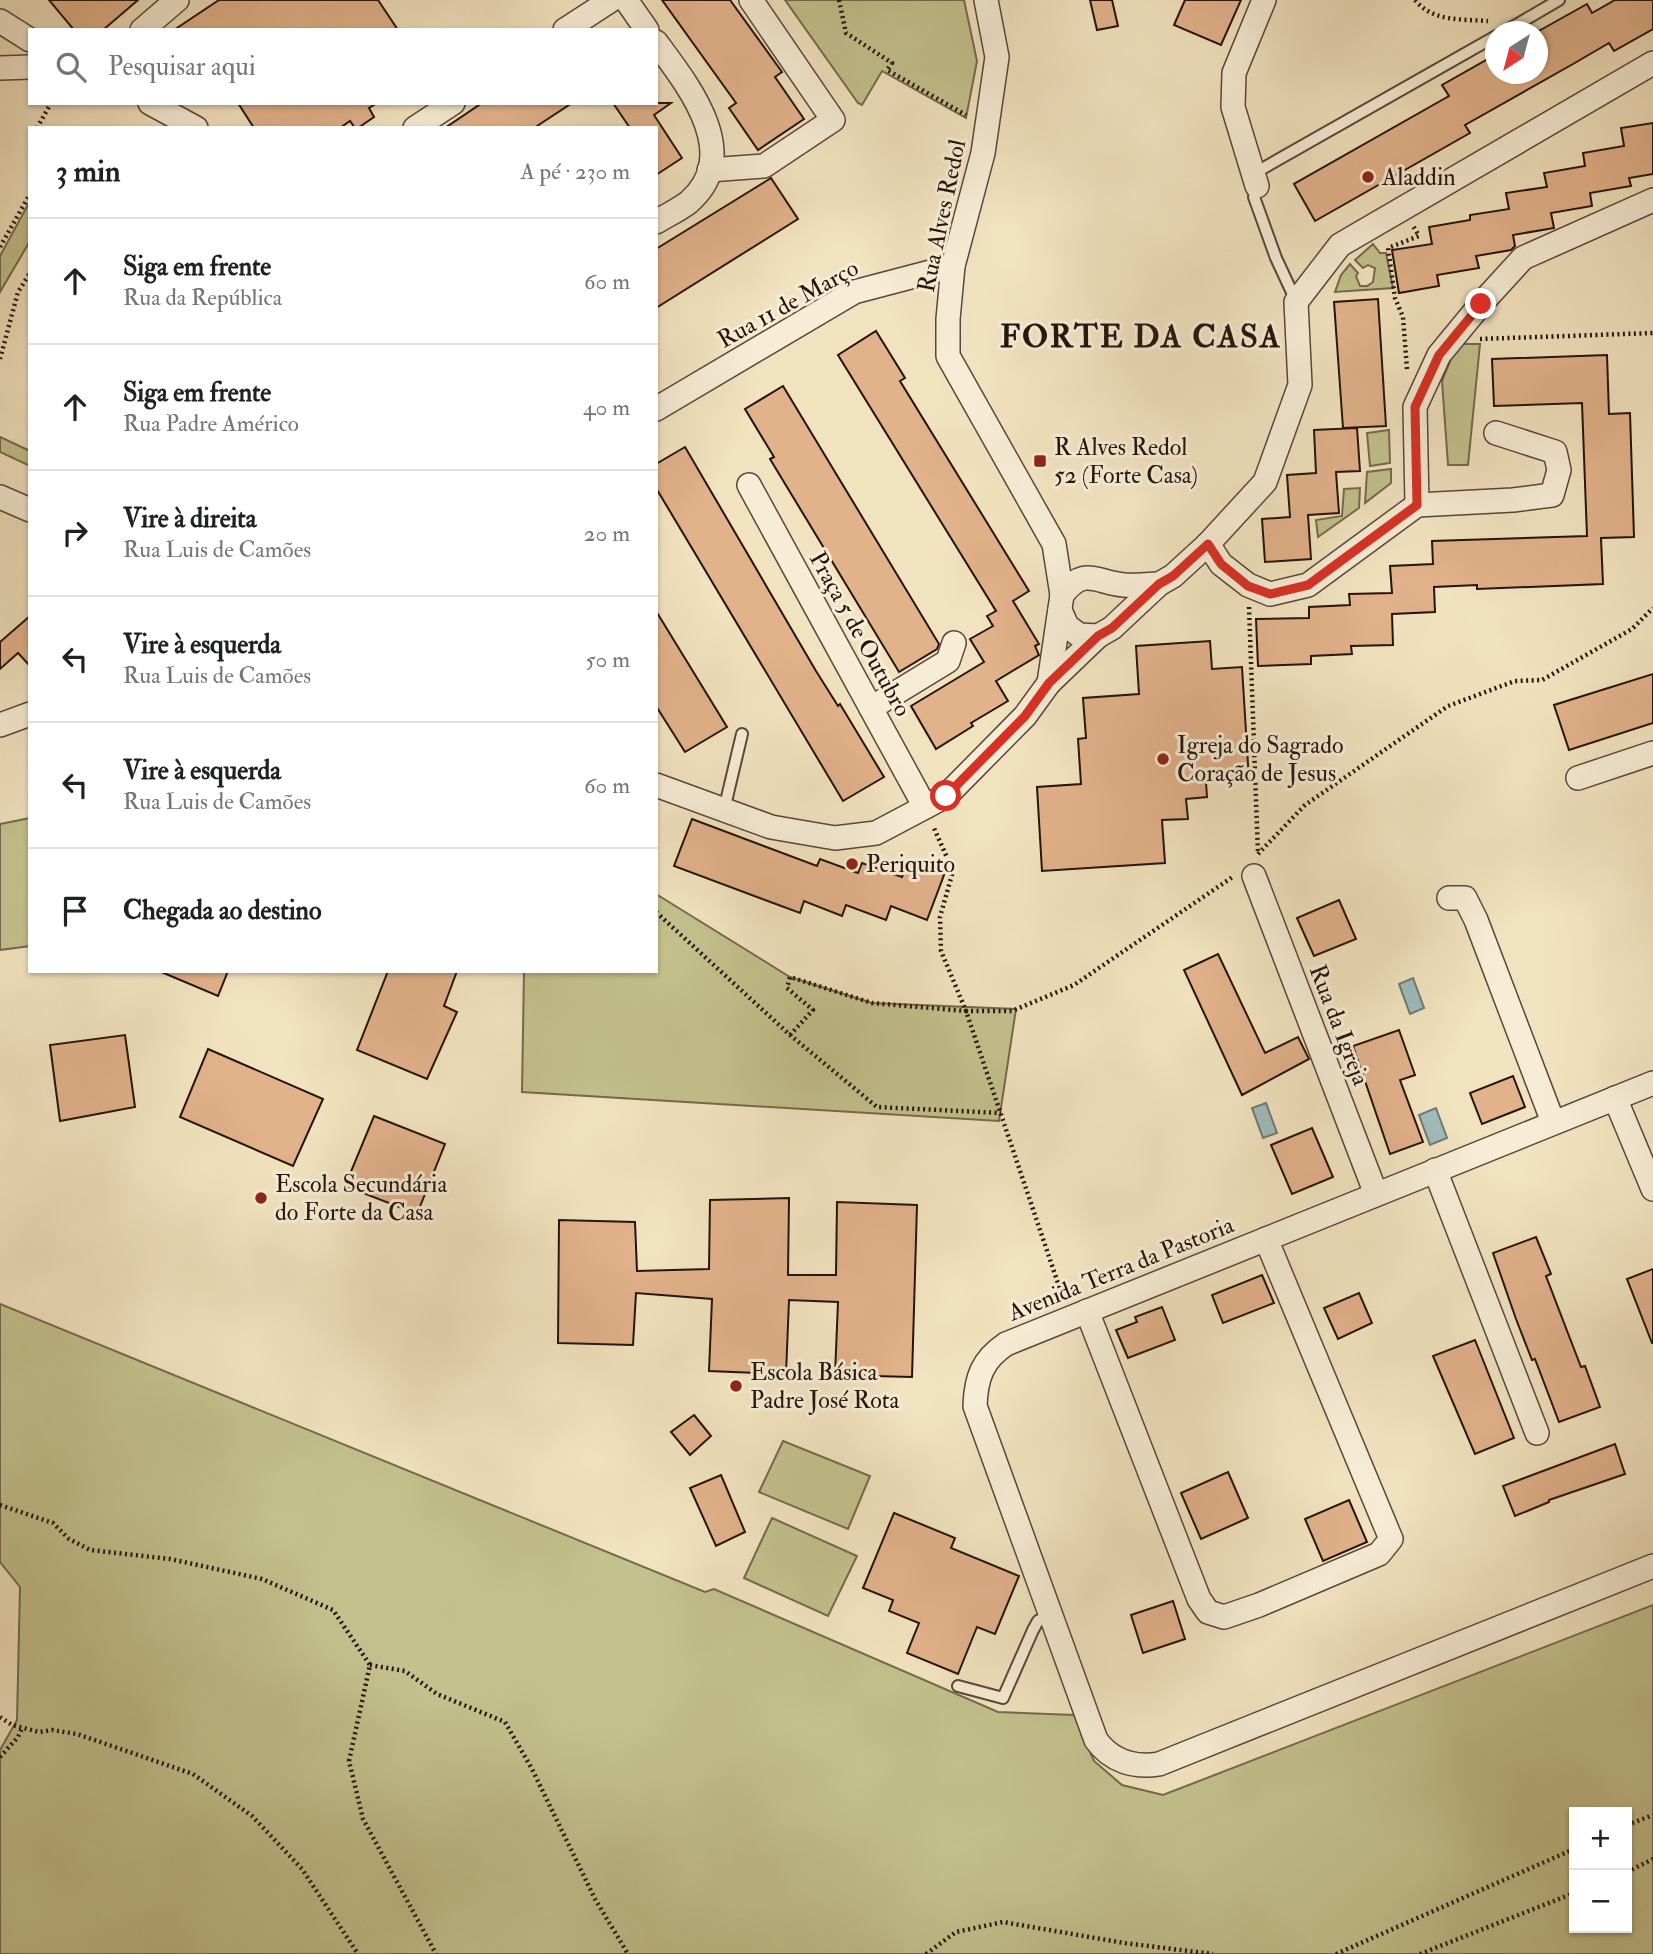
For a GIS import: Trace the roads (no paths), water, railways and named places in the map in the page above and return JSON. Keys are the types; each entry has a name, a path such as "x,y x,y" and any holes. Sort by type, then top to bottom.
{"street":[{"path":"144,28 177,0"},
{"path":"568,28 611,0"},
{"path":"626,0 646,28"},
{"path":"709,170 764,166 833,120 751,0"},
{"name":"Rua Alves Redol","path":"986,0 998,57 983,153 953,266 948,356 1054,544 1061,602"},
{"path":"1256,186 1233,107 1234,73 1264,0"},
{"path":"0,21 28,39"},
{"path":"0,35 28,40"},
{"path":"658,45 700,107 710,132 711,153 709,170 701,187 689,201 658,221"},
{"path":"658,786 771,827 835,838 876,833 946,796 1025,716 1049,683 1159,584 1173,576 1208,544 1265,482 1300,385 1296,302 1340,245 1653,63"},
{"path":"0,68 28,67"},
{"path":"154,105 192,126"},
{"path":"418,126 450,105"},
{"path":"1417,505 1419,397 1439,355 1524,258 1653,200"},
{"name":"Rua 11 de Março","path":"658,408 854,292 953,266"},
{"path":"1208,544 1221,564 1248,586 1270,594 1308,585 1417,505 1513,500 1552,495 1559,470 1555,452 1496,433"},
{"name":"Praça 5 de Outubro","path":"749,485 925,807"},
{"path":"0,497 28,509"},
{"name":"Rua Alves Redol","path":"1054,544 1098,578"},
{"path":"1049,683 1061,602 1071,584 1081,578 1098,578 1123,585 1159,584"},
{"path":"1061,602 1067,626 1079,635 1105,632 1120,611 1121,602 1115,589 1098,578"},
{"path":"871,708 948,660 954,643"},
{"path":"0,725 28,716"},
{"path":"1578,778 1653,753"},
{"name":"Rua da Igreja","path":"1254,865 1376,1194"},
{"path":"1449,898 1465,898 1476,920 1553,1122"},
{"name":"Avenida Terra da Pastoria","path":"1653,1083 1006,1343 992,1353 982,1366 975,1387 975,1406 1096,1740 1102,1748 1121,1761 1146,1766 1159,1764 1653,1566"},
{"path":"1615,1098 1653,1189"},
{"path":"1435,1170 1537,1433"},
{"path":"1079,1314 1199,1599 1208,1612 1224,1617 1259,1605 1379,1554 1391,1539 1266,1239"}],"lane":[{"path":"1522,21 1559,0"},
{"path":"1296,302 1276,258 1254,197 1260,170 1485,42"},
{"path":"723,811 742,734"},
{"path":"958,1686 1003,1698 1032,1630 1038,1621 1051,1614"}],"water":[{"path":"1413,978 1424,1008 1410,1014 1399,984"},
{"path":"1266,1103 1277,1133 1263,1138 1252,1108"},
{"path":"1436,1108 1447,1138 1430,1145 1419,1115"}],"place":[{"name":"Aladdin","path":"1368,177"},
{"name":"R Alves Redol 52 (Forte Casa)","path":"1040,461"},
{"name":"Igreja do Sagrado Coração de Jesus","path":"1163,759"},
{"name":"Periquito","path":"852,864"},
{"name":"Escola Secundária do Forte da Casa","path":"261,1198"},
{"name":"Escola Básica Padre José Rota","path":"736,1386"}],"district":[{"name":"FORTE DA CASA","path":"1141,337"}]}
